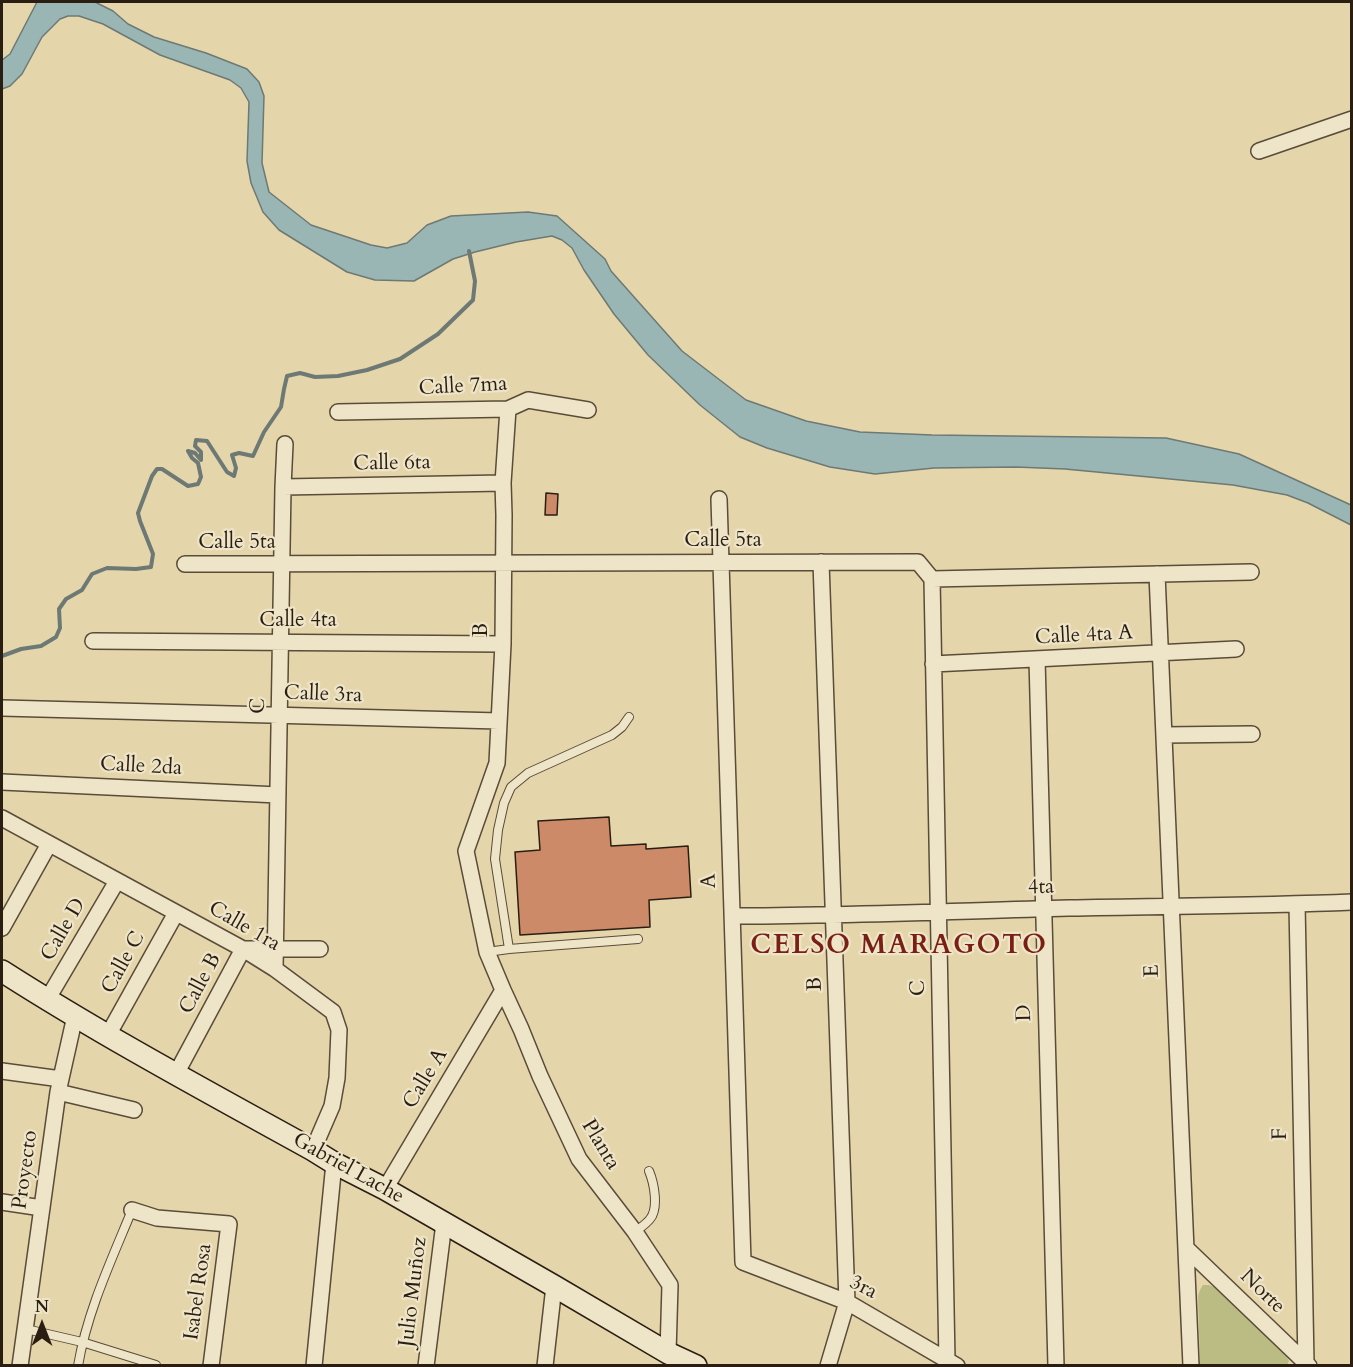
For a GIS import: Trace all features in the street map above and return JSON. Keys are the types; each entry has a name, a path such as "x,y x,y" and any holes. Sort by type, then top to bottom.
{"street":[{"path":"1259,151 1352,119"},
{"name":"Calle 7ma","path":"338,412 508,409 528,400 588,410"},
{"name":"B","path":"487,952 466,851 497,762 503,644 503,483 508,409"},
{"name":"C","path":"275,969 285,444"},
{"name":"Calle 6ta","path":"283,486 503,483"},
{"name":"A","path":"719,499 743,1262"},
{"name":"B","path":"821,562 847,1302 828,1365"},
{"name":"Calle 5ta","path":"185,564 918,562 932,579"},
{"path":"932,579 1251,572"},
{"name":"E","path":"1157,574 1191,1365"},
{"name":"C","path":"932,579 938,912 952,1363"},
{"name":"Calle 4ta","path":"93,641 503,644"},
{"name":"Calle 4ta A","path":"933,664 1236,650"},
{"name":"D","path":"1036,659 1056,1365"},
{"name":"Calle 3ra","path":"2,708 499,721"},
{"path":"1164,735 1252,734"},
{"name":"Calle 2da","path":"2,782 278,795"},
{"name":"Calle 1ra","path":"2,819 243,948 333,1012 339,1030 337,1078 332,1106 312,1150"},
{"path":"2,928 49,844"},
{"name":"Calle D","path":"47,1000 117,881"},
{"name":"4ta","path":"732,916 834,916 1352,902"},
{"name":"F","path":"1298,904 1306,1364"},
{"name":"Calle C","path":"108,1035 177,913"},
{"name":"Calle B","path":"176,1074 243,948 320,949"},
{"name":"Planta","path":"487,952 579,1160 635,1232 670,1286 667,1359"},
{"name":"Gabriel Lache","path":"2,970 47,1000 176,1074 334,1163 385,1189 554,1286 667,1359 696,1365"},
{"name":"Calle A","path":"385,1189 503,990"},
{"name":"Proyecto","path":"20,1365 59,1085 75,1016"},
{"path":"2,1071 59,1085 134,1110"},
{"path":"314,1365 334,1163"},
{"path":"2,1202 42,1208"},
{"name":"Isabel Rosa","path":"132,1210 157,1218 229,1224 211,1365"},
{"name":"Julio Muñoz","path":"426,1365 444,1223"},
{"name":"Norte","path":"1186,1248 1306,1364"},
{"name":"3ra","path":"743,1262 847,1302 952,1363"},
{"path":"545,1365 554,1286"}],"lane":[{"path":"509,949 495,859 504,803 511,788 528,773 612,735 622,728 629,717"},
{"path":"487,952 638,939"},
{"path":"635,1232 651,1218 655,1209 653,1182 649,1171"},
{"path":"78,1365 82,1342 103,1281 132,1210"},
{"path":"26,1329 82,1342 156,1365"}],"green space":[{"path":"1203,1285 1214,1287 1285,1354 1289,1361 1287,1365 1200,1365 1198,1296"}],"water":[{"path":"37,2 95,2 113,11 128,24 154,37 247,69 259,82 264,96 262,163 269,192 311,225 387,248 407,243 427,225 451,216 528,212 557,216 605,259 611,271 682,351 746,400 806,421 860,432 1166,438 1239,454 1351,505 1351,525 1287,495 1233,485 1065,469 1016,467 934,468 875,474 830,467 767,448 740,437 700,405 648,355 614,314 572,248 562,240 552,236 475,252 453,259 414,281 375,280 347,272 279,230 263,212 251,183 247,161 249,102 241,88 230,80 160,55 103,24 79,16 68,16 60,19 42,37 22,74 10,86 2,89 2,60 10,54"}],"building":[{"path":"546,493 558,494 557,515 545,515"},
{"path":"609,817 611,846 646,844 646,849 688,846 691,897 649,900 650,927 520,935 515,852 540,850 538,821"}],"waterway":[{"path":"2,656 21,649 41,646 56,637 60,628 59,609 66,599 82,590 92,574 107,568 151,567 153,554 138,513 152,476 157,469 162,469 188,486 198,484 201,477 198,463 188,451 195,453 201,460 201,452 195,446 196,440 207,441 227,472 234,476 236,468 232,455 239,453 253,456 264,432 281,407 287,376 300,373 315,377 338,376 367,370 400,359 438,334 473,300 475,281 469,251"}],"district":[{"name":"CELSO MARAGOTO","path":"899,947"}]}
